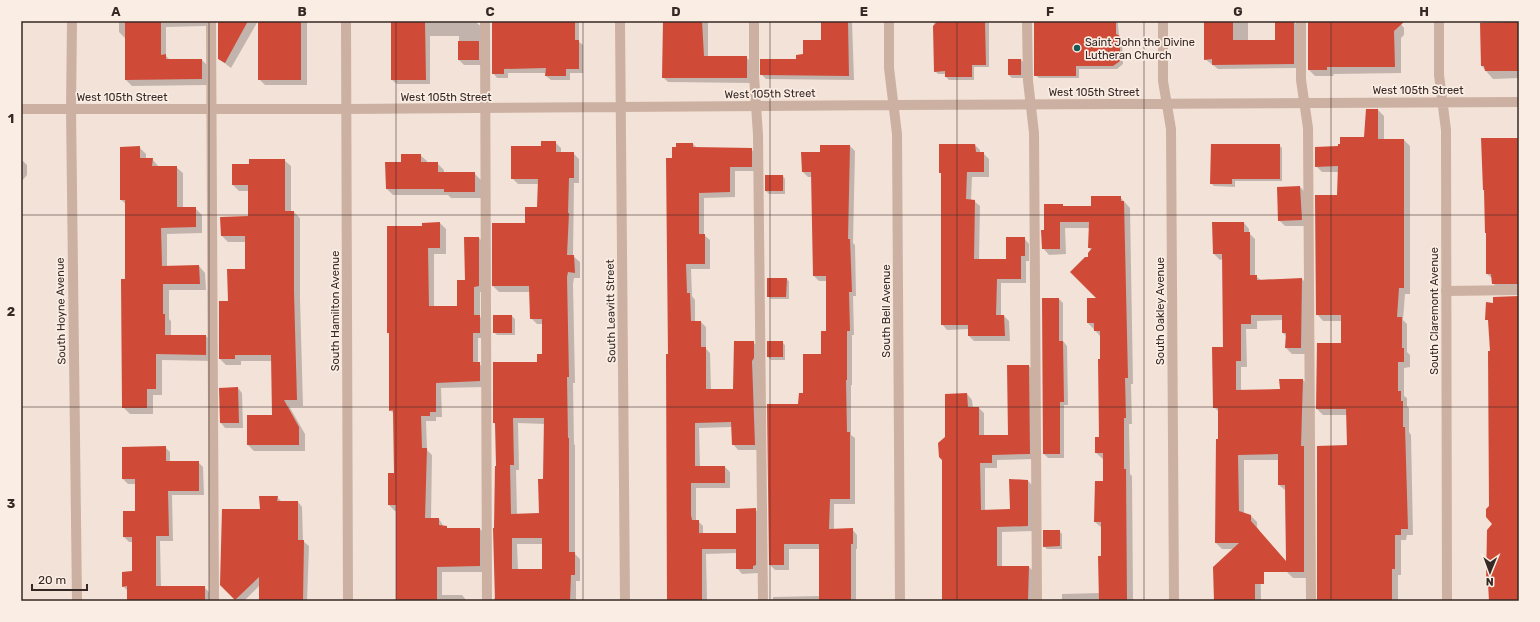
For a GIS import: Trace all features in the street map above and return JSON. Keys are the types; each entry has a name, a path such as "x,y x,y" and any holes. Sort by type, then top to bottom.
{"street":[{"name":"South Hoyne Avenue","path":"72,21 71,109 77,601"},
{"path":"211,21 214,601"},
{"name":"South Hamilton Avenue","path":"346,21 348,601"},
{"path":"484,21 487,601"},
{"name":"South Leavitt Street","path":"620,21 625,601"},
{"path":"754,21 754,76 758,143 762,601"},
{"name":"South Bell Avenue","path":"889,21 889,68 896,134 900,601"},
{"path":"1027,21 1027,78 1034,133 1037,601"},
{"name":"South Oakley Avenue","path":"1163,21 1164,81 1166,104 1171,129 1174,601"},
{"path":"1301,21 1301,80 1308,128 1311,601"},
{"name":"South Claremont Avenue","path":"1439,21 1439,75 1446,130 1447,601"},
{"name":"West 105th Street","path":"21,109 346,110 1443,101 1519,102"},
{"path":"1446,291 1519,290"}],"building":[{"path":"125,21 161,21 161,55 166,54 166,59 202,59 202,79 125,80"},
{"path":"218,21 248,21 225,63 218,59"},
{"path":"258,21 301,21 301,80 258,80"},
{"path":"391,21 425,21 426,80 391,80"},
{"path":"575,21 575,40 579,40 579,69 566,69 566,76 545,76 546,68 504,69 504,74 492,74 492,22"},
{"path":"663,21 702,21 704,56 747,56 747,78 662,78"},
{"path":"821,21 848,21 849,76 760,75 760,59 796,59 796,55 803,54 803,40 821,40"},
{"name":"Saint John the Divine Lutheran Church","path":"1034,21 1116,21 1116,34 1120,36 1120,61 1113,66 1076,66 1076,76 1034,76"},
{"path":"1204,21 1233,21 1233,40 1275,40 1275,21 1294,21 1294,64 1212,65 1212,59 1204,60"},
{"path":"1308,21 1405,21 1394,31 1395,67 1327,67 1327,70 1308,70"},
{"path":"937,22 985,22 986,65 972,65 972,77 945,77 945,71 934,72 933,26"},
{"path":"1519,22 1519,71 1485,71 1484,66 1481,66 1480,23"},
{"path":"458,41 479,41 479,60 458,60"},
{"path":"1008,59 1021,59 1021,75 1008,75"},
{"path":"1366,109 1378,109 1378,139 1404,139 1404,288 1399,288 1397,317 1402,317 1402,348 1404,348 1404,362 1398,362 1398,391 1401,391 1401,401 1403,401 1403,427 1405,427 1408,529 1401,529 1401,535 1395,535 1395,569 1392,569 1392,601 1317,601 1317,446 1347,445 1346,409 1316,409 1317,343 1341,343 1341,315 1316,315 1315,195 1337,195 1338,166 1315,167 1315,147 1338,146 1338,144 1340,144 1340,137 1364,137"},
{"path":"1481,138 1519,138 1519,284 1492,284 1491,274 1486,274 1486,233"},
{"path":"541,141 556,141 556,152 574,152 574,178 569,178 567,255 574,255 575,273 568,272 567,277 569,377 567,377 569,438 569,552 575,552 575,575 571,575 570,601 495,601 493,528 496,466 495,423 493,423 493,362 537,362 537,354 542,354 542,319 530,319 529,286 492,286 492,223 525,223 525,207 537,207 538,179 511,179 511,146 541,146","holes":["513,418 544,418 543,479 538,479 539,513 511,514 510,465 514,465","512,538 542,538 542,569 512,569"]},
{"path":"676,143 693,143 693,147 752,148 752,167 730,167 730,192 699,193 699,234 705,234 705,264 686,264 687,293 690,293 691,321 701,321 701,347 706,347 706,389 733,389 734,341 754,341 754,358 752,361 755,445 732,445 731,422 695,423 695,466 725,466 725,483 691,483 691,515 692,520 699,520 699,533 736,533 736,509 756,508 756,565 753,566 753,569 736,569 736,549 702,549 702,601 667,601 666,354 668,354 666,158 672,158 672,147 676,147"},
{"path":"939,144 975,144 976,152 984,152 984,172 967,172 966,199 975,200 974,259 1006,259 1006,237 1025,237 1025,256 1021,256 1021,279 997,279 996,315 1004,315 1005,336 968,336 968,325 941,325 941,173 939,173"},
{"path":"1211,144 1280,144 1280,179 1232,179 1232,184 1210,184"},
{"path":"820,145 850,145 848,239 850,239 852,292 849,292 850,331 847,331 846,380 847,432 850,432 850,499 830,499 829,529 853,528 853,544 851,544 851,601 819,601 819,544 784,544 784,565 769,565 767,404 798,404 799,393 803,393 803,354 821,354 821,331 826,331 826,276 813,276 811,172 802,172 801,152 820,152"},
{"path":"140,146 140,158 153,158 152,166 177,166 177,207 196,207 196,227 161,228 162,266 199,265 200,284 163,284 163,314 165,314 165,335 206,335 206,355 156,354 156,389 147,389 147,408 122,408 121,279 125,279 125,200 120,200 120,147"},
{"path":"401,154 421,154 421,162 438,162 438,172 475,172 475,192 444,192 444,189 386,189 385,162 401,162"},
{"path":"249,159 285,159 285,211 294,211 294,292 297,400 284,400 299,427 299,445 247,445 247,415 272,415 271,355 235,355 235,359 219,359 219,301 228,301 227,269 245,269 245,236 221,236 220,217 248,216 248,185 232,185 232,164 249,164"},
{"path":"765,175 783,175 783,191 765,191"},
{"path":"1300,186 1302,220 1278,221 1277,187"},
{"path":"1091,196 1121,196 1121,201 1124,201 1128,378 1125,378 1126,418 1124,418 1127,601 1099,601 1098,556 1101,556 1101,522 1094,522 1095,481 1103,481 1103,453 1095,453 1095,437 1099,437 1098,359 1100,359 1100,331 1094,331 1094,323 1087,323 1087,298 1096,298 1070,272 1085,257 1088,257 1088,253 1092,248 1088,248 1089,222 1060,222 1060,249 1042,249 1041,230 1044,230 1044,204 1091,206"},
{"path":"440,222 440,248 428,248 429,306 457,306 457,280 465,280 464,237 479,237 479,286 474,287 474,315 480,315 480,333 473,333 473,362 480,362 480,381 436,383 436,412 430,412 430,416 421,416 422,448 427,448 425,518 439,518 439,525 447,526 447,528 480,528 480,566 437,567 437,601 396,601 396,505 388,505 388,473 394,473 393,410 389,411 387,226 422,226 422,223"},
{"path":"1212,222 1244,222 1244,232 1250,232 1250,275 1257,275 1257,280 1302,278 1301,348 1285,348 1286,333 1282,333 1282,315 1251,315 1251,324 1241,324 1241,361 1236,361 1236,390 1280,389 1279,379 1303,379 1301,446 1304,446 1304,572 1264,572 1264,584 1255,584 1255,601 1214,601 1213,567 1239,543 1215,543 1216,439 1218,439 1218,408 1213,408 1212,347 1223,347 1222,254 1213,254","holes":["1278,454 1278,485 1285,485 1286,561 1251,521 1251,515 1239,511 1238,455"]},
{"path":"767,278 787,278 786,297 767,297"},
{"path":"1519,296 1519,601 1489,601 1488,583 1486,583 1487,530 1492,524 1486,517 1486,509 1489,506 1488,351 1490,351 1488,320 1485,320 1486,302 1493,303 1493,297"},
{"path":"1042,298 1059,298 1059,341 1063,341 1064,402 1060,402 1060,454 1043,454"},
{"path":"493,315 512,315 512,333 493,333"},
{"path":"767,341 783,341 783,357 767,357"},
{"path":"1007,365 1029,365 1030,454 992,455 992,463 980,463 981,510 1010,509 1009,479 1028,480 1028,526 997,527 997,566 1029,566 1028,601 942,601 942,460 939,457 938,443 945,437 945,394 967,393 968,407 979,407 979,435 1008,435"},
{"path":"238,387 239,423 220,423 219,388"},
{"path":"166,446 166,461 199,461 199,491 168,491 169,536 156,536 156,586 205,586 205,601 127,601 127,586 122,587 122,572 132,571 132,537 123,537 123,511 135,511 135,479 122,479 122,447"},
{"path":"259,496 278,496 277,501 298,501 298,540 304,540 303,601 259,601 259,577 235,600 220,585 222,509 260,509"},
{"path":"1043,530 1060,530 1060,546 1043,547"}],"place":[{"name":"Saint John the Divine Lutheran Church","path":"1077,48"}]}
